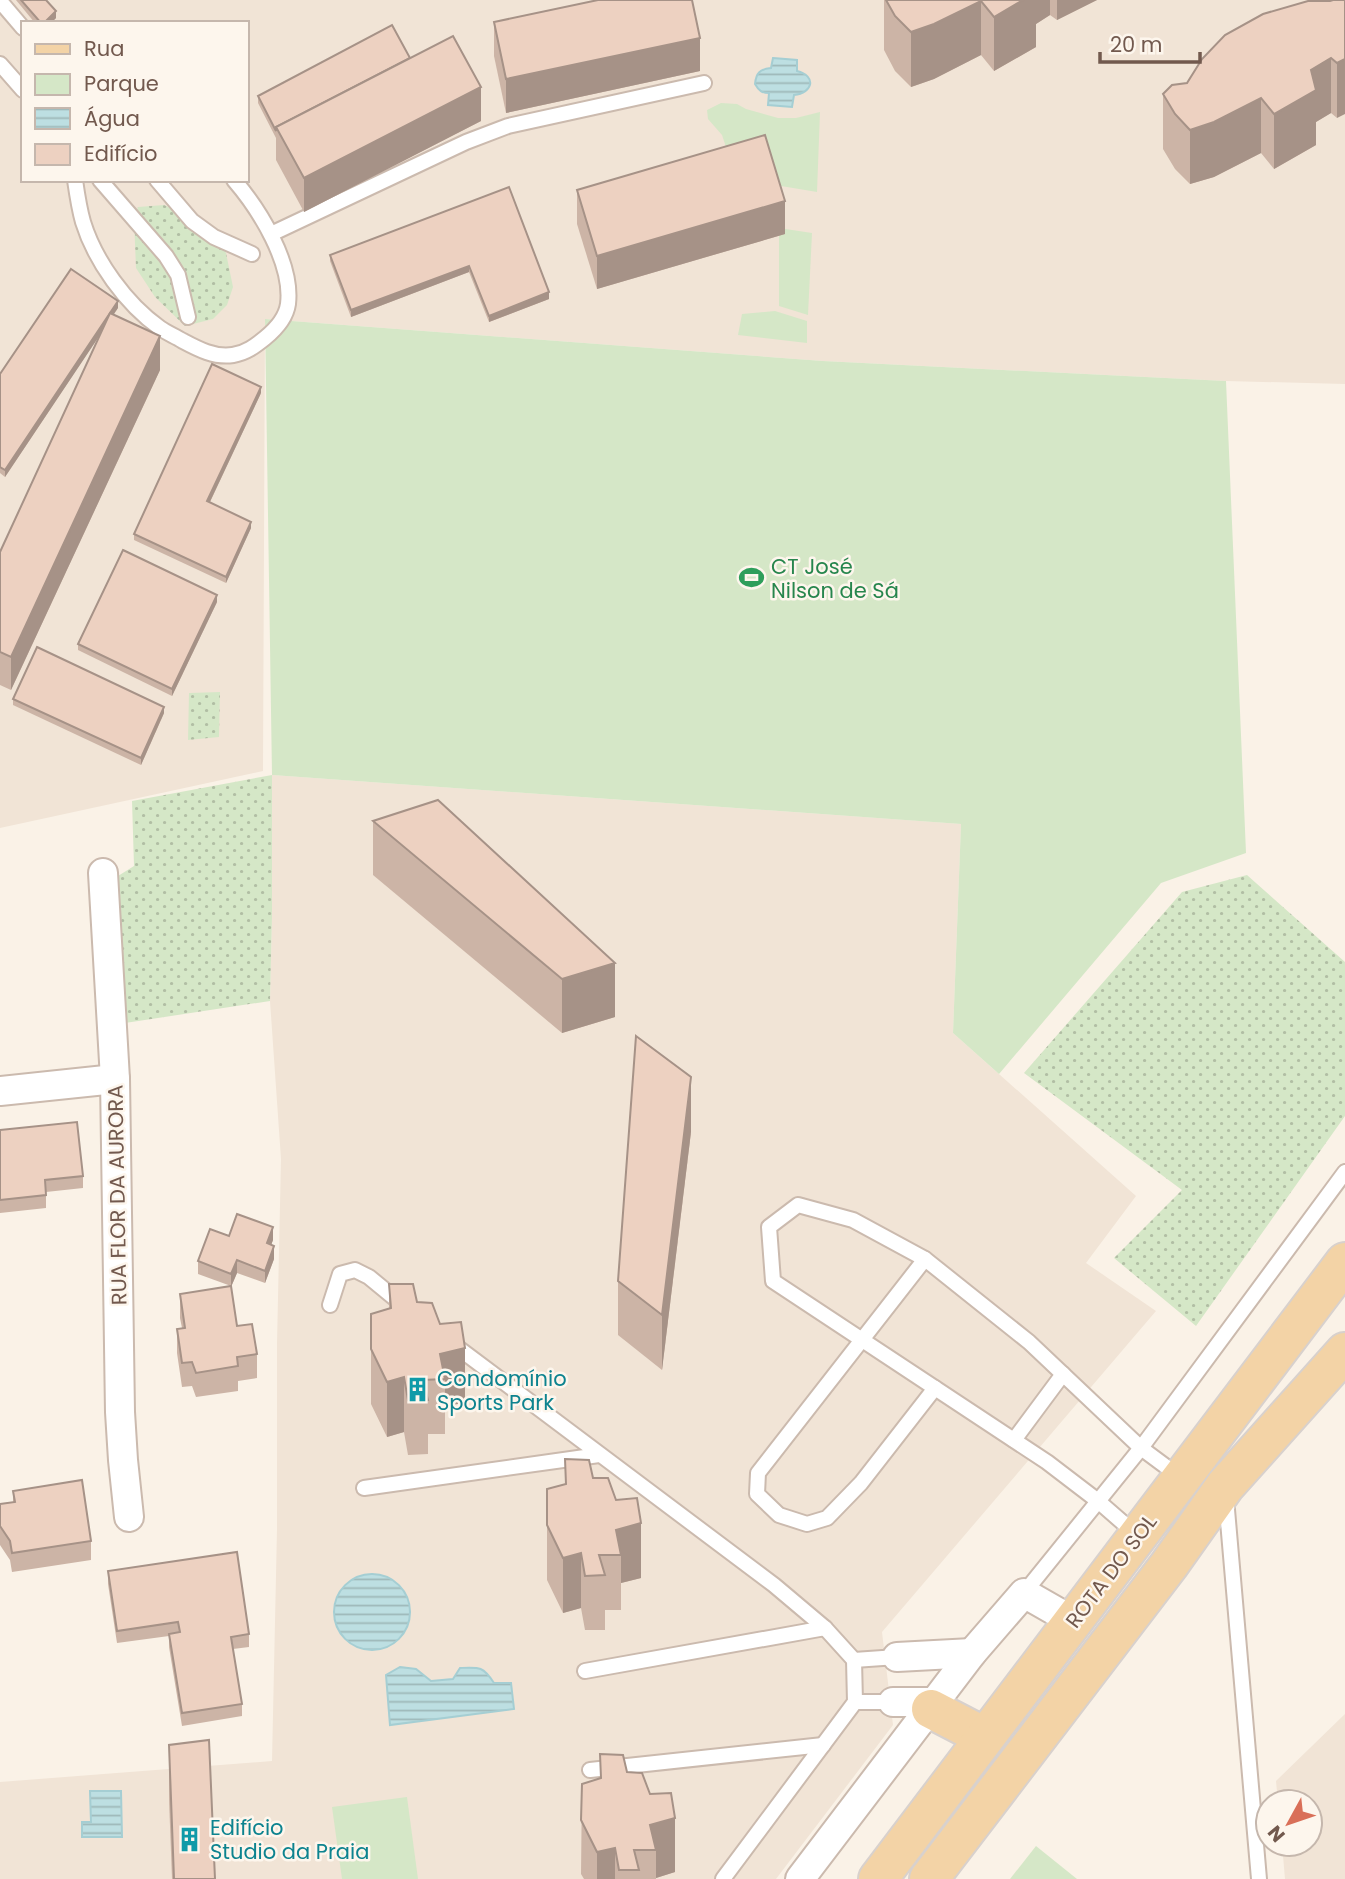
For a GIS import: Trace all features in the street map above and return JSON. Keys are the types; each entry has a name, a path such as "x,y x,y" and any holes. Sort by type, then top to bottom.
{"main road":[{"name":"ROTA DO SOL","path":"878,1879 1345,1262"},
{"name":"ROTA DO SOL","path":"929,1879 1169,1565 1225,1486 1345,1352"},
{"path":"934,1706 985,1737"}],"street":[{"name":"RUA FLOR DA AURORA","path":"103,873 115,1079 119,1373 129,1517"},
{"path":"0,1091 115,1079"},
{"path":"800,1879 972,1653 1024,1593 1073,1621"},
{"path":"897,1657 972,1653"},
{"path":"893,1702 934,1706"}],"lane":[{"path":"0,1 21,26"},
{"path":"0,64 21,88"},
{"path":"271,234 466,142 508,126 704,83"},
{"path":"75,182 83,223 90,240 111,278 133,304 159,328 203,352 231,356 253,349 278,327 288,306 288,280 271,234 236,182"},
{"path":"102,182 166,256 178,275 188,317"},
{"path":"159,182 192,220 214,237 252,254"},
{"path":"1024,1593 1141,1448 1345,1172"},
{"path":"1138,1536 1047,1462 773,1281 769,1227 798,1205 853,1220 925,1259 1029,1342 1141,1448 1182,1478"},
{"path":"925,1259 758,1473 757,1493 779,1515 807,1524 827,1518 861,1483 935,1388"},
{"path":"331,1305 340,1273 355,1270 369,1277 411,1312"},
{"path":"433,1329 774,1586 825,1628 854,1660 855,1702 723,1879"},
{"path":"1014,1440 1063,1374"},
{"path":"364,1488 599,1455"},
{"path":"1225,1486 1259,1879"},
{"path":"585,1671 825,1628"},
{"path":"854,1660 897,1657"},
{"path":"855,1702 893,1702"},
{"path":"590,1770 823,1745"}],"shaded area":[{"path":"0,0 1345,0 1345,384 1226,381 823,361 265,319 263,771 0,828"},
{"path":"272,775 961,824 953,1033 1136,1196 1086,1263 1156,1311 882,1632 893,1725 776,1879 0,1879 0,1782 272,1761 281,1159 270,1001"},
{"path":"1345,1714 1345,1879 1285,1879 1283,1858 1324,1858 1324,1788 1277,1788 1276,1781"}],"green space":[{"path":"721,103 737,104 778,118 796,118 820,112 817,192 775,185 728,153 722,135 708,119 707,110"},
{"path":"164,205 207,224 226,253 233,287 227,305 213,319 185,326 155,297 136,268 134,220 138,207"},
{"path":"779,228 812,233 808,315 779,306"},
{"path":"775,311 807,321 807,343 738,335 742,314"},
{"name":"CT José Nilson de Sá","path":"265,319 823,361 1226,381 1246,853 1161,883 999,1074 953,1033 961,824 272,775"},
{"path":"220,692 219,737 188,740 189,693"},
{"path":"272,775 270,1001 125,1023 119,945 118,876 134,866 132,801"},
{"path":"1247,875 1345,962 1345,1116 1196,1326 1114,1258 1182,1190 1024,1073 1182,892"},
{"path":"407,1797 418,1879 342,1879 332,1807"},
{"path":"1036,1846 1077,1879 1010,1879"}],"water":[{"path":"773,58 797,60 797,71 810,80 809,88 794,95 792,107 768,105 769,93 764,93 755,84 759,72 771,68"},
{"path":"372,1574 387,1577 399,1585 407,1597 410,1612 407,1627 399,1639 387,1647 372,1650 357,1647 345,1639 337,1627 334,1612 337,1597 345,1585 357,1577"},
{"path":"400,1667 416,1669 431,1681 453,1679 460,1668 480,1669 487,1673 494,1683 511,1683 514,1709 390,1725 386,1675"},
{"path":"90,1791 121,1791 122,1837 82,1837 82,1822 91,1822"}],"building":[{"path":"21,0 46,0 56,11 46,21 39,21"},
{"path":"598,0 692,0 700,38 506,79 494,22"},
{"path":"886,0 1023,0 994,17 981,1 911,32 895,16"},
{"path":"1345,0 1345,59 1337,63 1331,58 1311,70 1316,90 1274,114 1261,98 1214,122 1190,130 1175,114 1163,94 1172,85 1187,83 1202,59 1225,35 1263,14 1308,1"},
{"path":"392,25 410,58 276,127 276,131 258,96"},
{"path":"453,36 481,87 304,178 276,127"},
{"path":"765,135 785,201 597,256 577,190"},
{"path":"509,187 549,292 489,316 469,266 351,310 330,255"},
{"path":"71,269 118,301 5,470 0,467 0,374"},
{"path":"110,313 160,336 11,657 0,652 0,552"},
{"path":"212,364 261,387 207,501 251,522 226,577 134,534"},
{"path":"123,550 217,595 172,689 78,644"},
{"path":"37,647 164,707 141,758 13,699"},
{"path":"438,800 615,963 562,979 373,821"},
{"path":"636,1036 691,1077 662,1315 618,1281"},
{"path":"77,1122 83,1176 45,1180 46,1195 0,1200 0,1130"},
{"path":"237,1214 273,1227 267,1243 274,1246 265,1271 237,1260 231,1274 198,1261 210,1229 229,1236"},
{"path":"389,1284 413,1284 417,1302 432,1303 440,1324 461,1322 465,1348 440,1354 445,1379 423,1380 428,1400 408,1400 404,1377 387,1382 371,1349 371,1314 391,1308"},
{"path":"231,1286 237,1326 252,1324 257,1354 237,1357 238,1366 196,1373 192,1362 182,1363 177,1329 185,1328 180,1294"},
{"path":"565,1459 589,1460 593,1478 608,1478 616,1500 637,1498 641,1523 616,1530 621,1555 599,1555 605,1575 585,1576 581,1553 563,1558 547,1525 547,1489 566,1484"},
{"path":"82,1480 91,1541 12,1553 10,1541 0,1526 0,1504 15,1502 13,1491"},
{"path":"237,1552 249,1634 231,1637 242,1704 182,1713 169,1634 180,1632 178,1622 117,1631 108,1571"},
{"path":"209,1740 215,1879 174,1879 169,1745"},
{"path":"600,1754 623,1755 627,1772 642,1773 650,1794 671,1793 675,1818 650,1825 656,1850 634,1850 639,1870 619,1870 615,1848 597,1852 581,1820 582,1784 601,1778"}],"place":[{"name":"CT José Nilson de Sá","path":"751,578"},
{"name":"Condomínio Sports Park","path":"417,1390"},
{"name":"Edifício Studio da Praia","path":"190,1839"}]}
